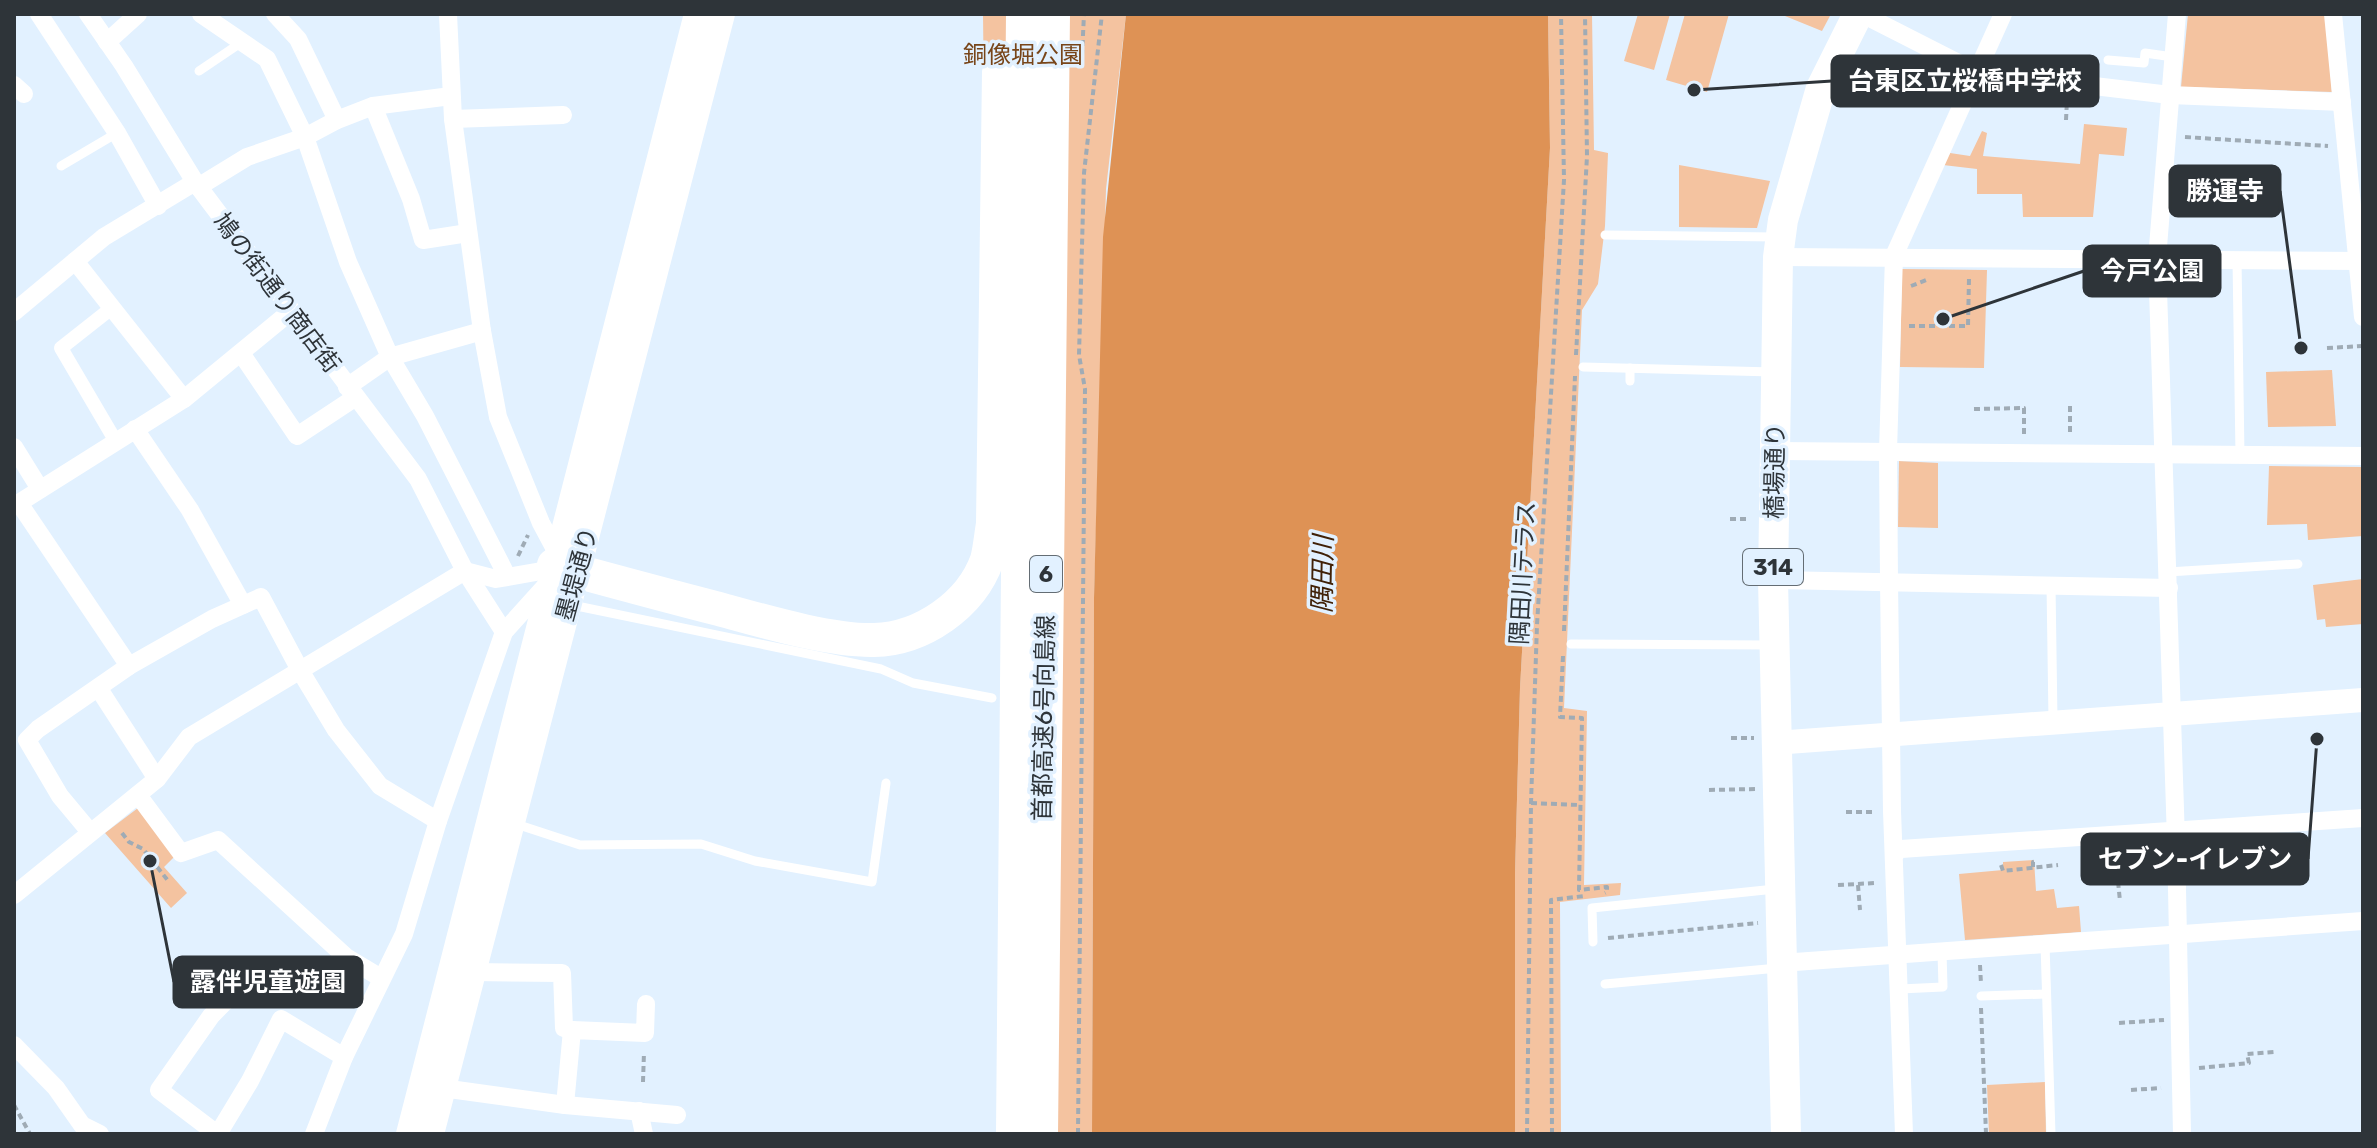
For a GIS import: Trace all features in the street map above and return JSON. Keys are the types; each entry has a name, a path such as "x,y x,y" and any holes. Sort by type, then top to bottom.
{"highway":[{"path":"561,567 769,622 875,640 931,625 957,606 987,560 993,524 1001,14"},
{"name":"首都高速6号向島線","path":"1013,1134 1023,14"},
{"name":"首都高速6号向島線","path":"1041,1134 1053,14"},
{"path":"1045,662 1055,539 1068,201 1069,14"},
{"path":"1041,1012 1052,1061 1053,1134"}],"main road":[{"name":"墨堤通り","path":"409,1134 561,567 697,14"},
{"name":"墨堤通り","path":"431,1134 569,604 561,567 722,14"},
{"name":"橋場通り","path":"1786,1134 1779,888 1766,740 1774,645 1779,247 1821,88 1860,14"}],"street":[{"path":"39,14 117,133 158,206"},
{"name":"鳩の街通り商店街","path":"88,14 197,185 418,479 465,571 504,632"},
{"path":"107,42 138,14"},
{"path":"201,14 267,59 305,137 348,262 390,357 425,416 507,576"},
{"path":"275,14 298,39 337,120"},
{"path":"448,14 453,119 482,331 498,417 561,567"},
{"path":"1860,14 1976,72 2170,95 2342,102"},
{"path":"1904,1134 1892,811 1889,581 1888,451 1894,256 2003,14"},
{"path":"2177,14 2157,259 2176,832 2182,1134"},
{"path":"2333,14 2360,261 2363,317"},
{"path":"14,312 104,237 247,157 305,137 373,106 451,96"},
{"path":"373,106 411,199 423,240 468,233"},
{"path":"453,119 563,115"},
{"path":"1779,247 1894,256 2360,261"},
{"path":"75,261 184,399"},
{"path":"113,307 61,348 115,440"},
{"path":"129,666 16,504 184,399 290,312"},
{"path":"241,353 297,436 390,357 482,331"},
{"path":"135,429 190,510 243,605"},
{"path":"14,447 40,489"},
{"path":"1775,451 2363,456"},
{"path":"14,895 157,779 189,737 465,571 496,579 561,567"},
{"path":"314,1134 344,1057 404,934 438,821 504,632 561,567"},
{"path":"1773,580 2051,585 2168,580"},
{"path":"90,832 60,796 27,740 38,729 129,666 212,619 261,597 336,730 380,786 438,821"},
{"path":"99,689 157,779"},
{"path":"1766,740 1891,736 2363,700"},
{"path":"138,795 181,853 218,840 346,957 381,978"},
{"path":"1894,854 1901,849 2363,818"},
{"path":"1781,966 2363,921"},
{"path":"254,972 211,1016 159,1090 218,1134 250,1081 281,1019 344,1057"},
{"path":"472,972 562,973 564,1028 572,1030 645,1033 646,1004"},
{"path":"565,1105 572,1030"},
{"path":"14,1045 56,1088 82,1125 100,1134"},
{"path":"442,1088 565,1105 677,1115"},
{"path":"639,1111 644,1134"}],"lane":[{"path":"199,71 242,42"},
{"path":"2108,60 2144,63 2145,53 2173,57"},
{"path":"61,166 117,133"},
{"path":"1605,235 1779,247"},
{"path":"2237,260 2240,455"},
{"path":"1583,367 1776,372"},
{"path":"1630,368 1630,381"},
{"path":"2168,580 2298,564"},
{"path":"2051,585 2053,724"},
{"path":"569,604 881,669 913,683 992,698"},
{"path":"1571,644 1774,645"},
{"path":"511,822 580,845 701,844 755,861 872,882 886,783"},
{"path":"2116,860 2176,854"},
{"path":"1598,940 1592,908 1779,888"},
{"path":"2045,944 2051,1134"},
{"path":"1900,989 1943,987 1942,952"},
{"path":"1605,984 1781,966"},
{"path":"1981,996 2046,994"}],"path":[{"path":"1078,1134 1085,405 1079,355 1084,173 1102,14"},
{"name":"隅田川テラス","path":"1527,1134 1531,803 1537,625 1564,180 1561,14"},
{"path":"2066,120 2067,89"},
{"path":"2167,136 2346,147"},
{"path":"1903,326 1968,326 1969,273"},
{"path":"1906,294 1916,283 1925,279 1940,279"},
{"path":"2327,348 2363,346"},
{"path":"2070,406 2070,453"},
{"path":"1974,409 2024,408 2024,453"},
{"path":"1730,519 1756,520"},
{"path":"530,529 518,557 561,567"},
{"path":"1552,1134 1551,900 1607,892 1607,887 1579,890 1582,718 1560,717"},
{"path":"1731,738 1766,740"},
{"path":"1709,790 1758,789"},
{"path":"1531,803 1581,805"},
{"path":"1846,812 1892,811"},
{"path":"121,831 129,842 143,849 169,882"},
{"path":"149,858 159,851"},
{"path":"2116,860 2120,899 2127,896"},
{"path":"2001,865 2003,871 2033,864 2058,865"},
{"path":"2100,876 2117,874"},
{"path":"1838,885 1895,882"},
{"path":"1858,884 1860,910"},
{"path":"1598,940 1761,923"},
{"path":"1979,953 1986,1134"},
{"path":"2119,1023 2170,1020"},
{"path":"643,1082 645,1033"},
{"path":"2180,1070 2249,1063 2247,1054 2274,1052"},
{"path":"2131,1090 2172,1087"},
{"path":"14,1105 30,1134"}],"green space":[{"name":"銅像堀公園","path":"983,14 1126,14 1106,189 1094,598 1092,1134 1029,1134 1038,545 989,546"},
{"path":"1548,14 1592,14 1594,150 1608,153 1605,226 1598,284 1582,310 1564,708 1587,711 1584,885 1621,883 1620,895 1560,902 1561,1134 1515,1134 1515,873 1520,688 1550,148"},
{"path":"1638,14 1670,14 1654,70 1624,61"},
{"path":"1685,14 1729,14 1707,92 1666,80"},
{"path":"1780,14 1831,14 1822,31"},
{"path":"2188,14 2326,14 2332,92 2181,87"},
{"path":"2084,124 2127,128 2124,156 2099,154 2093,217 2023,217 2022,194 1977,194 1977,169 1943,165 1950,153 1970,156 1982,131 1987,133 1983,156 2080,164"},
{"path":"1679,165 1770,181 1757,228 1679,227"},
{"path":"1902,269 1987,270 1984,368 1900,367"},
{"path":"2332,370 2336,426 2268,427 2266,372"},
{"path":"1899,461 1938,463 1938,528 1898,527"},
{"path":"2269,466 2363,467 2363,536 2308,540 2307,524 2267,525"},
{"path":"2363,579 2363,624 2326,627 2325,619 2317,620 2313,585"},
{"path":"138,808 176,855 164,867 187,893 171,908 105,833"},
{"path":"2034,860 2036,891 2054,889 2057,908 2079,906 2081,932 1965,940 1959,874 2003,870 2003,862"},
{"path":"2045,1082 2046,1134 1989,1134 1987,1085"}],"water":[{"name":"隅田川","path":"1126,14 1548,14 1550,148 1520,688 1515,873 1515,1134 1092,1134 1094,598 1103,237"}],"place":[{"name":"台東区立桜橋中学校","path":"1694,90"},
{"name":"今戸公園","path":"1943,319"},
{"name":"勝運寺","path":"2301,348"},
{"name":"セブン-イレブン","path":"2317,739"},
{"name":"露伴児童遊園","path":"150,861"}]}
